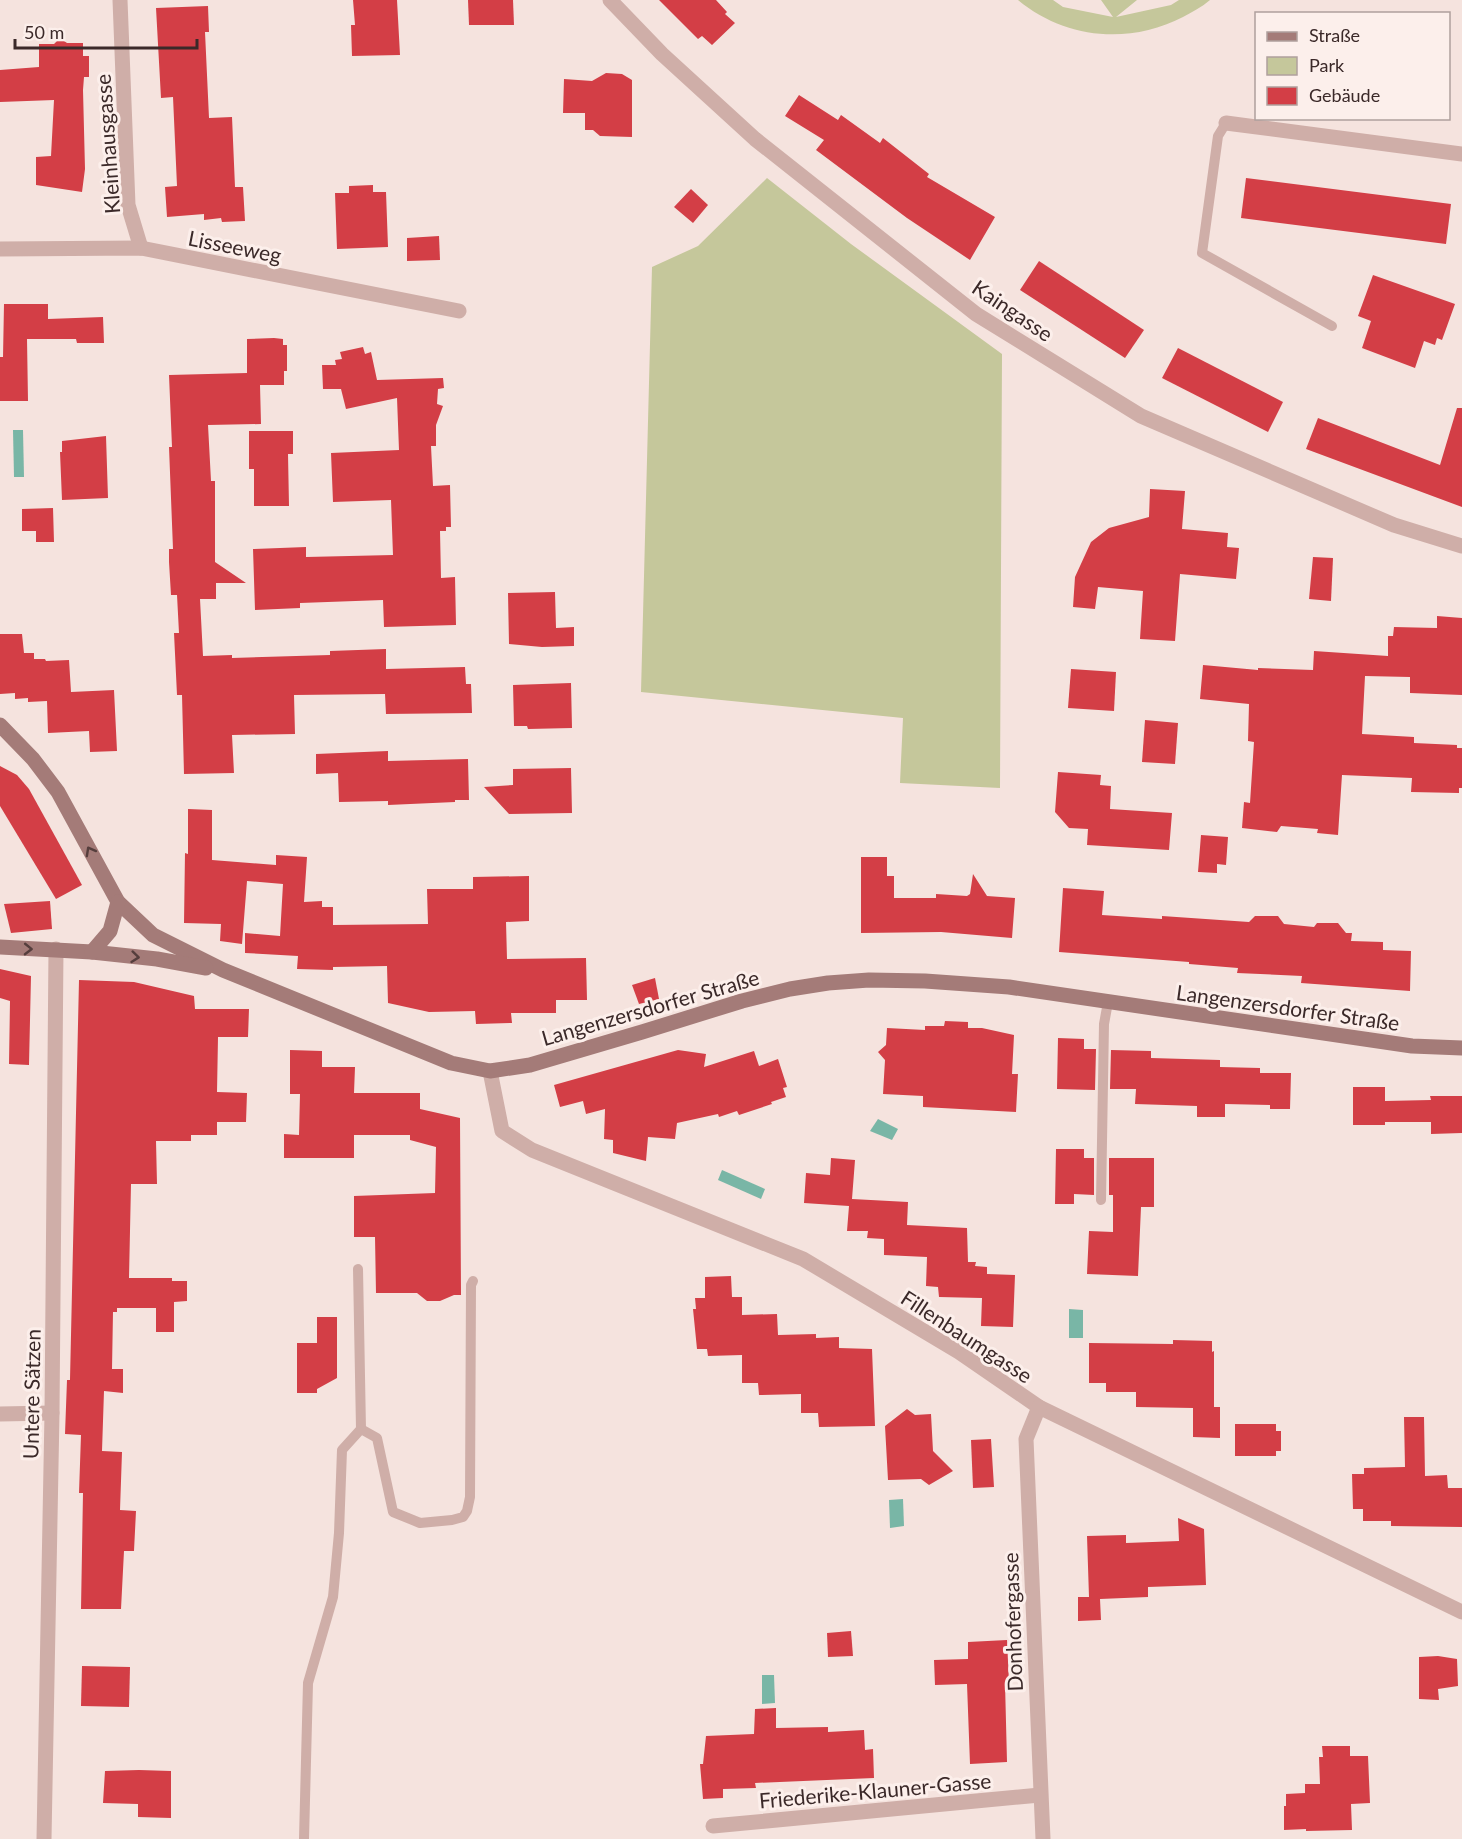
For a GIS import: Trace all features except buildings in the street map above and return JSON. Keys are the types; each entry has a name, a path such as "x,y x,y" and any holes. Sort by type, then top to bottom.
{"main road":[{"name":"Langenzersdorfer Straße","path":"0,725 33,759 58,792 118,902 153,936 223,970 451,1063 490,1071 530,1065 752,998 828,983 869,980 1009,987 1412,1046 1462,1048"},
{"path":"92,952 110,930 118,902"},
{"name":"Langenzersdorfer Straße","path":"0,947 92,952 157,959 223,970"}],"street":[{"name":"Kleinhausgasse","path":"120,0 128,205 141,248"},
{"name":"Kaingasse","path":"610,0 662,54 755,139 976,314 1140,416 1394,525 1462,546"},
{"path":"1226,123 1462,154"},
{"name":"Lisseeweg","path":"0,249 141,248 459,311"},
{"name":"Untere Sätzen","path":"44,1839 52,1413 56,949"},
{"name":"Fillenbaumgasse","path":"490,1071 502,1131 516,1142 803,1259 959,1352 1039,1407 1462,1612"},
{"name":"Donhofergasse","path":"1039,1407 1026,1439 1043,1839"},
{"path":"0,1414 52,1413"},
{"name":"Friederike-Klauner-Gasse","path":"713,1826 1040,1795"}],"lane":[{"path":"1226,123 1218,136 1202,254 1332,326"},
{"path":"1101,1200 1104,1024 1108,1002"},
{"path":"304,1839 308,1683 333,1597 339,1533 342,1450 360,1429 358,1269"},
{"path":"360,1429 377,1438 393,1512 420,1523 452,1521 462,1517 467,1511 470,1497 471,1286 473,1281"}],"green space":[{"path":"1018,0 1053,0 1063,7 1113,17 1101,0 1137,0 1116,17 1171,5 1179,0 1210,0 1183,17 1162,26 1141,32 1098,34 1056,23 1036,13"},
{"path":"767,178 851,244 1002,354 1000,788 900,783 903,718 641,692 652,267 698,246"}],"water":[{"path":"13,430 23,430 24,477 14,477"},
{"path":"878,1119 898,1129 892,1140 870,1131"},
{"path":"722,1170 765,1189 761,1199 718,1180"},
{"path":"1069,1309 1083,1310 1083,1338 1069,1338"},
{"path":"903,1499 904,1526 890,1528 889,1500"},
{"path":"762,1675 774,1675 775,1703 762,1704"}]}
